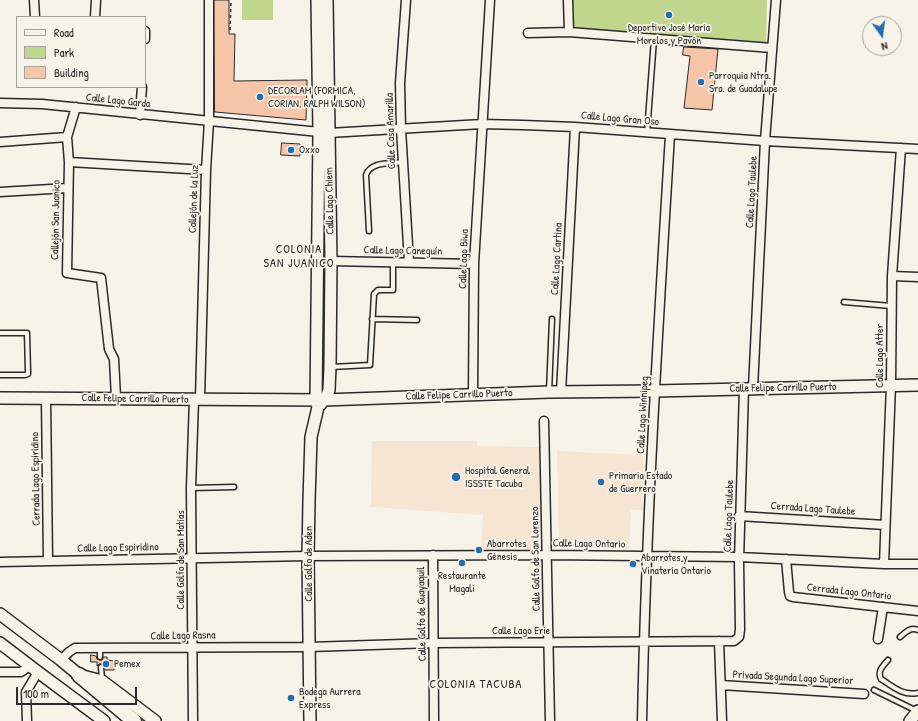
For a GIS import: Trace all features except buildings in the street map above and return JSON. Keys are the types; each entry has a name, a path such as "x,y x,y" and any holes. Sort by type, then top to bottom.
{"highway":[{"path":"79,675 134,721"}],"street":[{"path":"34,0 35,16"},
{"path":"95,16 96,0"},
{"name":"Callejón de la Luz","path":"197,399 209,121 209,0"},
{"name":"Calle Lago Chiem","path":"317,0 332,261 329,390 319,402"},
{"name":"Calle Lago Chiem","path":"319,402 327,0"},
{"name":"Calle Casa Amarilla","path":"406,0 400,83 401,129 409,262"},
{"name":"Calle Lago Biwa","path":"473,394 474,264 490,0"},
{"path":"568,0 570,32"},
{"name":"Calle Lago Taulebe","path":"734,641 739,637 740,630 740,516 776,0"},
{"path":"528,33 570,32 772,48"},
{"path":"140,115 142,88"},
{"name":"Calle Lago Garda","path":"0,103 42,104 140,115 324,132"},
{"name":"Callejón San Juanico","path":"76,108 67,137 69,162 66,273 101,278 109,350 114,359 116,398"},
{"name":"Calle Lago Gran Oso","path":"324,132 482,124 576,127 670,135 918,149"},
{"name":"Calle Lago Cartina","path":"555,392 576,127"},
{"name":"Calle Lago Winnipeg","path":"642,721 643,641 647,556 670,135"},
{"path":"0,142 67,137"},
{"name":"Calle Lago Atter","path":"884,564 891,386 892,276 900,148"},
{"path":"69,162 206,170"},
{"path":"0,192 68,188"},
{"name":"Calle Lago Caneguín","path":"332,261 393,261 474,264"},
{"path":"892,276 918,277"},
{"name":"Calle Felipe Carrillo Puerto","path":"0,398 197,399 319,402 473,394 918,385"},
{"name":"Cerrada Lago Espiridino","path":"46,398 48,561"},
{"name":"Calle Golfo de San Matías","path":"193,721 191,488 197,399"},
{"name":"Calle Golfo de Aden","path":"310,721 308,556 312,437 319,402"},
{"name":"Calle Golfo de San Lorenzo","path":"544,421 548,555 550,721"},
{"name":"Cerrada Lago Taulebe","path":"740,516 885,525"},
{"name":"Calle Golfo de Guayaquil","path":"433,555 434,721"},
{"name":"Calle Lago Ontario","path":"308,556 548,555 739,557 884,564 918,564"},
{"name":"Calle Lago Espiridino","path":"0,562 308,556"},
{"name":"Cerrada Lago Ontario","path":"786,559 790,596 918,611"},
{"path":"878,639 883,607"},
{"path":"0,614 62,660 79,675 102,681 155,721"},
{"path":"718,641 722,721"},
{"name":"Calle Lago Erie","path":"309,646 434,643 734,641"},
{"path":"0,643 99,720"},
{"name":"Calle Lago Rasna","path":"62,660 75,648 309,646"},
{"path":"0,672 21,672 34,669"},
{"path":"27,721 26,692 34,669"},
{"name":"Privada Segunda Lago Superior","path":"720,685 864,694"},
{"path":"910,721 918,711"}],"lane":[{"path":"647,133 654,39"},
{"path":"369,231 366,175 370,168 374,166 403,162"},
{"path":"330,367 370,365 375,291 393,290 393,261"},
{"path":"844,302 891,306"},
{"path":"372,319 417,320"},
{"path":"552,319 555,392"},
{"path":"0,333 27,333 28,372 26,375 0,375"},
{"path":"191,488 234,487"},
{"path":"900,637 908,630 918,630"},
{"path":"100,648 100,657"},
{"path":"888,660 880,670 881,679 901,692 912,694 918,693"},
{"path":"101,667 102,681"},
{"path":"874,690 918,711"}],"path":[{"path":"230,30 231,0"}],"shaded area":[{"name":"Hospital General ISSSTE Tacuba","path":"372,441 477,441 477,446 541,447 544,551 481,551 483,515 371,507"},
{"name":"Primaria Estado de Guerrero","path":"557,451 643,455 643,510 631,510 629,549 559,546"}],"green space":[{"path":"242,0 273,0 273,20 242,20"},
{"name":"Deportivo José María Morelos y Pavón","path":"570,0 767,0 766,46 572,31"}],"place":[{"name":"Deportivo José María Morelos y Pavón","path":"669,15"},
{"name":"Parroquia Ntra. Sra. de Guadalupe","path":"701,82"},
{"name":"DECORLAM (FORMICA, CORIAN, RALPH WILSON)","path":"260,97"},
{"name":"Oxxo","path":"291,150"},
{"name":"Hospital General ISSSTE Tacuba","path":"456,477"},
{"name":"Primaria Estado de Guerrero","path":"601,482"},
{"name":"Abarrotes Génesis","path":"479,550"},
{"name":"Restaurante Magali","path":"462,563"},
{"name":"Abarrotes y Vinatería Ontario","path":"633,564"},
{"name":"Pemex","path":"106,664"},
{"name":"Bodega Aurrera Express","path":"291,698"}],"district":[{"name":"COLONIA SAN JUANICO","path":"299,257"},
{"name":"COLONIA TACUBA","path":"476,685"}]}
